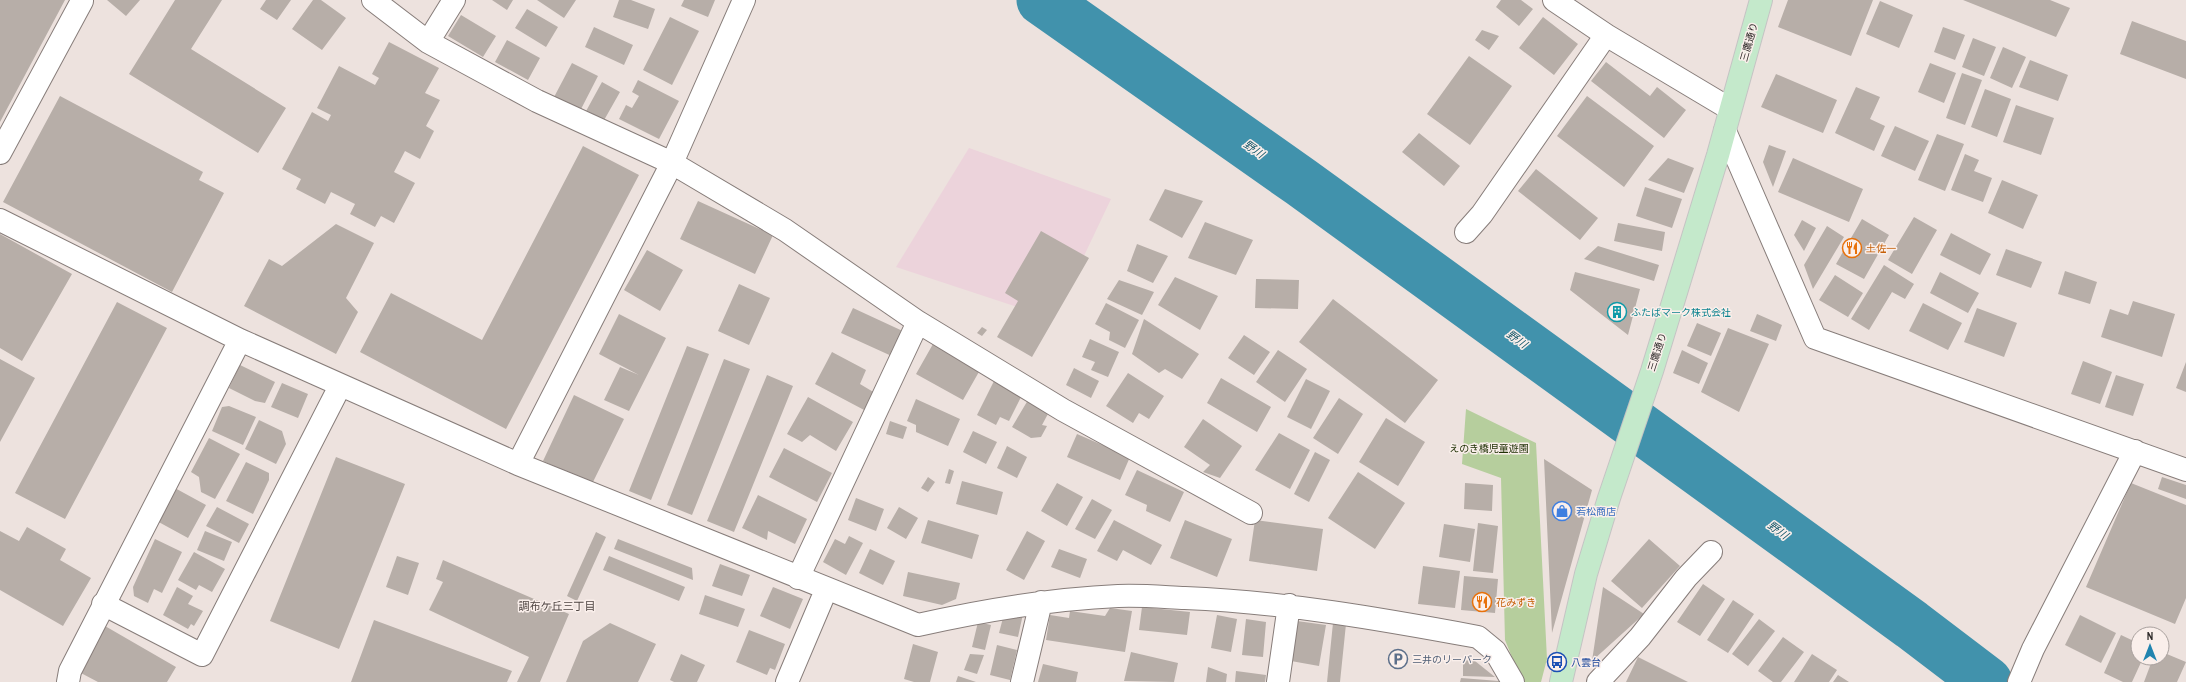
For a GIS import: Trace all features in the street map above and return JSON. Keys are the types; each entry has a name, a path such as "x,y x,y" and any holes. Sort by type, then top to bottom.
{"main road":[{"name":"三鷹通り","path":"1561,682 1586,574 1619,467 1649,379 1725,131 1761,0"}],"street":[{"path":"373,0 428,42 537,101 672,163 786,230 918,322 1063,410 1251,513"},
{"path":"428,42 454,0"},
{"path":"518,464 672,163 744,0"},
{"path":"1554,0 1606,35 1730,109"},
{"path":"0,153 82,2"},
{"path":"1466,232 1486,207 1606,35"},
{"path":"1725,131 1815,338 1871,360 2186,470"},
{"path":"0,220 240,340 340,386 518,464 826,590 918,625 968,614 1041,602 1120,596 1240,600 1289,606 1478,637 1496,651 1513,682"},
{"path":"798,578 918,322"},
{"path":"68,682 70,671 103,604 240,340"},
{"path":"103,604 202,655 340,386"},
{"path":"2019,682 2029,658 2135,451"},
{"path":"1598,682 1640,637 1686,578 1711,552"},
{"path":"787,682 826,590"},
{"path":"1022,682 1041,602"},
{"path":"1278,682 1289,606"}],"shaded area":[{"path":"969,148 1111,199 1054,319 896,267"}],"green space":[{"name":"えのき橋児童遊園","path":"1466,409 1536,443 1547,659 1541,682 1522,682 1505,640 1501,478 1462,464"}],"building":[{"path":"0,0 65,0 0,122"},
{"path":"107,0 140,0 126,16"},
{"path":"175,0 222,0 191,49 286,108 258,153 129,74"},
{"path":"266,0 291,0 277,20 260,9"},
{"path":"313,0 321,0 346,18 322,50 292,29"},
{"path":"492,0 513,0 507,10"},
{"path":"537,0 576,0 564,18"},
{"path":"619,0 631,0 655,9 648,29 613,17"},
{"path":"684,0 715,0 708,17 681,6"},
{"path":"1501,0 1521,0 1533,9 1519,26 1496,7"},
{"path":"1788,0 1873,0 1851,56 1778,27"},
{"path":"1963,0 2050,0 2070,8 2056,37"},
{"path":"1880,1 1913,15 1899,48 1866,34"},
{"path":"527,9 558,27 546,47 515,28"},
{"path":"461,15 496,36 483,57 448,36"},
{"path":"670,17 699,31 672,85 643,70"},
{"path":"1543,17 1578,44 1554,75 1519,48"},
{"path":"2132,21 2186,41 2186,79 2120,54"},
{"path":"594,27 633,45 624,65 585,47"},
{"path":"1943,27 1965,35 1955,60 1934,52"},
{"path":"1482,30 1499,36 1489,50 1475,40"},
{"path":"1973,38 1996,47 1984,76 1962,67"},
{"path":"507,40 540,58 528,80 495,62"},
{"path":"389,42 439,68 425,93 440,100 426,126 434,131 420,159 405,151 394,172 415,183 394,223 381,216 375,227 350,214 355,204 331,192 325,204 296,189 301,179 282,169 312,112 328,121 331,115 317,108 339,66 375,85 379,78 372,74"},
{"path":"2003,47 2026,57 2012,88 1990,78"},
{"path":"1469,56 1512,86 1470,145 1427,114"},
{"path":"2030,60 2068,75 2058,101 2019,87"},
{"path":"1606,62 1650,96 1657,87 1686,110 1664,138 1591,81"},
{"path":"572,63 598,76 579,113 553,99"},
{"path":"1930,63 1956,73 1944,103 1918,92"},
{"path":"1962,73 1982,80 1965,125 1946,118"},
{"path":"1776,74 1837,100 1823,133 1761,107"},
{"path":"638,80 679,101 659,139 619,119 626,105 632,108 639,96 632,92"},
{"path":"602,82 620,92 603,122 585,113"},
{"path":"1856,87 1880,97 1870,119 1885,126 1874,151 1835,133"},
{"path":"1985,89 2011,99 1997,137 1971,127"},
{"path":"60,96 203,172 199,180 224,193 172,292 3,202"},
{"path":"1587,96 1654,146 1624,187 1557,136"},
{"path":"2016,105 2054,118 2041,155 2003,142"},
{"path":"1895,126 1929,141 1915,171 1881,156"},
{"path":"1419,133 1460,166 1444,186 1402,152"},
{"path":"1937,134 1964,144 1945,191 1918,180"},
{"path":"1769,145 1786,151 1773,187 1763,162"},
{"path":"583,146 639,175 506,429 360,352 391,293 482,340"},
{"path":"1965,154 1979,160 1974,171 1992,178 1983,202 1951,190"},
{"path":"1668,158 1694,168 1684,193 1648,180"},
{"path":"1793,158 1863,189 1849,222 1778,192"},
{"path":"1536,169 1598,218 1580,240 1518,191"},
{"path":"2002,180 2038,195 2023,229 1988,213"},
{"path":"1645,187 1682,199 1672,228 1636,216"},
{"path":"1165,189 1203,201 1182,238 1149,220"},
{"path":"698,201 773,235 755,274 680,239"},
{"path":"1914,217 1937,230 1912,274 1888,260"},
{"path":"1862,219 1889,235 1864,279 1836,264"},
{"path":"1802,220 1816,228 1804,251 1794,235"},
{"path":"1205,222 1253,240 1236,275 1188,258"},
{"path":"1618,223 1665,232 1662,251 1614,241"},
{"path":"336,224 374,243 346,298 358,312 336,354 244,306 269,259 282,266"},
{"path":"1827,226 1844,237 1813,289 1804,265"},
{"path":"1041,231 1089,258 1032,357 997,337 1018,301 1005,293"},
{"path":"1951,233 1991,254 1980,275 1940,255"},
{"path":"0,234 72,274 22,361 0,348"},
{"path":"1137,244 1168,256 1153,283 1127,271"},
{"path":"1598,246 1659,265 1654,281 1584,259"},
{"path":"2006,249 2042,262 2031,288 1996,275"},
{"path":"647,250 683,270 660,311 624,290"},
{"path":"1884,265 1914,284 1905,299 1892,292 1869,330 1851,319"},
{"path":"2065,271 2097,282 2090,304 2058,294"},
{"name":"ふたばマーク株式会社","path":"1575,272 1640,289 1628,335 1570,290"},
{"path":"1940,272 1979,293 1968,313 1930,293"},
{"path":"1835,275 1863,293 1848,317 1819,300"},
{"path":"1175,277 1218,296 1200,330 1158,305"},
{"path":"1256,279 1299,280 1298,309 1255,308"},
{"path":"1119,280 1154,292 1142,315 1107,299"},
{"path":"739,284 770,298 749,345 718,331"},
{"path":"1333,299 1438,380 1405,423 1299,342"},
{"path":"2133,301 2175,314 2162,357 2101,337 2110,309 2128,315"},
{"path":"117,302 167,328 65,519 15,493"},
{"path":"1106,303 1139,320 1125,348 1109,340 1110,332 1095,324"},
{"path":"1923,303 1962,323 1948,350 1909,331"},
{"path":"853,308 907,333 896,358 841,333"},
{"path":"1977,308 2017,323 2004,357 1964,342"},
{"path":"619,314 666,338 629,411 604,400 620,367 639,375 599,354"},
{"path":"1757,314 1782,325 1776,341 1750,331"},
{"path":"1144,319 1199,354 1182,379 1165,369 1159,373 1132,354"},
{"path":"1697,323 1721,333 1711,356 1687,346"},
{"path":"982,327 987,330 982,336 977,333"},
{"path":"1728,328 1769,344 1739,412 1701,392"},
{"path":"1244,335 1270,352 1254,375 1228,358"},
{"path":"1090,339 1119,352 1108,377 1091,370 1095,362 1082,357"},
{"path":"933,344 980,370 963,400 916,374"},
{"path":"687,346 709,354 651,500 629,491"},
{"path":"1278,350 1307,369 1285,402 1256,382"},
{"path":"1682,350 1708,363 1699,384 1673,373"},
{"path":"832,352 866,370 860,384 875,393 866,411 815,384"},
{"path":"0,359 35,378 0,442"},
{"path":"724,359 750,369 692,515 667,505"},
{"path":"2083,361 2112,372 2100,404 2071,394"},
{"path":"2186,362 2186,392 2176,388"},
{"path":"240,365 275,382 265,403 255,401 229,388"},
{"path":"1074,368 1099,381 1091,398 1066,385"},
{"path":"1128,373 1164,396 1149,419 1139,413 1133,423 1106,406"},
{"path":"767,375 793,386 734,532 707,521"},
{"path":"2116,375 2144,384 2133,416 2105,407"},
{"path":"1221,378 1271,407 1257,432 1207,403"},
{"path":"1306,379 1330,391 1311,429 1287,417"},
{"path":"994,381 1022,395 1009,421 1000,417 996,425 977,415"},
{"path":"282,383 308,394 298,418 271,407"},
{"path":"574,395 624,419 592,484 543,461"},
{"path":"808,397 853,422 836,451 810,435 802,442 787,434"},
{"path":"1339,398 1363,414 1338,454 1313,438"},
{"path":"916,399 960,419 948,446 916,432 916,425 907,421"},
{"path":"1028,400 1049,412 1042,425 1047,426 1041,437 1031,438 1012,427"},
{"path":"229,406 256,417 243,445 212,431 222,407"},
{"path":"1386,418 1425,442 1398,486 1359,462"},
{"path":"1203,419 1242,446 1220,478 1203,472 1210,465 1184,447"},
{"path":"259,420 282,431 286,444 276,464 245,449"},
{"path":"890,421 907,427 903,439 886,434"},
{"path":"973,431 997,442 986,464 963,452"},
{"path":"1279,433 1310,450 1290,489 1255,470"},
{"path":"1077,434 1130,457 1120,480 1067,457"},
{"path":"209,438 240,454 215,499 201,492 199,477 191,472"},
{"path":"1007,446 1027,457 1017,478 997,468"},
{"path":"784,448 832,473 817,502 769,477"},
{"path":"1315,452 1330,460 1309,502 1294,494"},
{"path":"336,457 405,484 339,649 270,621"},
{"path":"1544,459 1592,490 1552,633"},
{"path":"246,462 269,473 269,480 253,514 226,501"},
{"path":"949,469 954,471 950,484 945,483"},
{"path":"1137,470 1184,492 1170,522 1146,511 1147,505 1125,495"},
{"path":"1358,472 1405,503 1375,549 1328,518"},
{"path":"928,477 935,482 928,492 921,488"},
{"path":"2162,477 2186,485 2186,499 2158,489"},
{"path":"962,481 1003,492 997,515 956,504"},
{"path":"1057,483 1083,497 1067,526 1041,511"},
{"path":"1465,483 1493,485 1492,511 1464,509"},
{"path":"2131,483 2186,505 2186,598 2175,624 2086,587"},
{"path":"173,487 206,505 188,538 155,520"},
{"path":"758,495 807,519 795,544 768,531 767,540 742,528"},
{"path":"856,498 884,509 876,531 848,520"},
{"path":"1092,499 1112,510 1095,539 1075,529"},
{"path":"217,507 249,524 239,543 206,526"},
{"path":"899,507 918,518 906,539 887,528"},
{"path":"928,520 979,535 972,559 921,543"},
{"path":"1114,520 1162,545 1151,565 1123,550 1117,561 1097,551"},
{"path":"1185,520 1232,539 1217,577 1170,558"},
{"path":"1255,520 1323,529 1317,571 1249,561"},
{"path":"1478,523 1498,526 1493,573 1473,571"},
{"path":"1444,524 1475,529 1470,562 1439,557"},
{"path":"27,527 66,549 60,560 91,578 63,626 0,590 0,531 19,541"},
{"path":"205,531 232,542 224,561 197,550"},
{"path":"1027,531 1045,541 1024,580 1006,570"},
{"path":"596,532 606,537 577,601 567,596"},
{"path":"849,536 863,543 846,575 823,562 835,539 845,544"},
{"path":"155,539 182,552 162,593 154,589 148,603 134,596 133,587"},
{"path":"618,539 692,568 693,580 614,549"},
{"path":"1649,539 1680,566 1642,608 1611,581"},
{"path":"870,549 895,561 883,585 859,573"},
{"path":"1059,549 1087,559 1080,578 1051,567"},
{"path":"194,552 225,569 212,592 199,585 196,590 178,580"},
{"path":"397,556 419,563 408,595 386,587"},
{"path":"609,556 685,587 679,601 603,570"},
{"path":"443,560 569,614 540,682 517,682 529,657 429,610 443,582 436,579"},
{"path":"720,564 750,575 742,596 712,586"},
{"path":"1423,566 1460,571 1455,608 1418,604"},
{"path":"908,572 960,583 956,599 942,605 903,596"},
{"path":"1464,576 1498,579 1495,613 1461,610"},
{"path":"1703,584 1725,599 1700,636 1677,622"},
{"path":"177,587 193,596 188,604 203,611 194,626 191,624 188,629 163,615"},
{"path":"773,587 803,599 790,629 760,616"},
{"path":"1603,587 1644,614 1592,661"},
{"path":"705,595 745,609 738,627 699,614"},
{"path":"1733,600 1754,614 1728,653 1707,640"},
{"path":"1142,607 1190,612 1187,635 1139,630"},
{"path":"1110,608 1132,611 1125,652 1046,640 1050,615 1069,618 1070,611 1105,616"},
{"path":"1004,614 1023,614 1018,637 999,633"},
{"path":"1217,615 1237,619 1231,652 1211,648"},
{"path":"2080,615 2116,633 2101,663 2065,645"},
{"path":"1246,619 1266,622 1263,657 1242,655"},
{"path":"1759,619 1775,631 1748,666 1732,654"},
{"path":"374,620 512,671 507,682 351,682"},
{"path":"1297,621 1326,625 1319,666 1291,661"},
{"path":"978,622 991,625 985,650 972,647"},
{"path":"610,623 656,644 638,682 566,682 583,641"},
{"path":"1333,623 1346,624 1340,682 1327,682"},
{"path":"105,626 176,667 167,682 98,682 79,672"},
{"path":"749,630 785,644 775,670 770,668 767,675 736,662"},
{"path":"2121,635 2130,639 2130,666 2139,666 2132,682 2123,682 2104,673"},
{"path":"1783,637 1804,652 1781,682 1773,682 1758,671"},
{"path":"913,644 938,652 930,682 914,682 904,679"},
{"path":"997,645 1017,650 1010,680 990,675"},
{"path":"1131,652 1178,663 1174,682 1124,681"},
{"path":"681,654 705,665 697,682 674,682 670,680"},
{"path":"970,654 984,655 977,674 964,670"},
{"path":"1812,654 1837,670 1829,682 1794,682"},
{"path":"2170,655 2186,662 2177,682 2144,682 2150,666 2170,666"},
{"path":"1638,657 1688,682 1626,682"},
{"path":"1463,660 1475,661 1495,677 1463,676"},
{"path":"1043,664 1078,672 1076,682 1038,682"},
{"path":"1208,667 1227,674 1226,682 1206,682"},
{"path":"1236,671 1266,675 1265,682 1235,682"},
{"path":"1838,675 1849,682 1833,682"},
{"path":"958,676 976,682 956,682"},
{"path":"1461,678 1499,681 1499,682 1460,682"}],"waterway":[{"name":"野川","path":"1042,0 1301,182 1912,625 1987,682"}],"place":[{"name":"土佐一","path":"1852,248"},
{"name":"ふたばマーク株式会社","path":"1617,312"},
{"name":"若松商店","path":"1562,511"},
{"name":"花みずき","path":"1482,602"},
{"name":"三井のリーパーク","path":"1398,659"},
{"name":"八雲台","path":"1557,662"}],"district":[{"name":"調布ケ丘三丁目","path":"557,606"}]}
